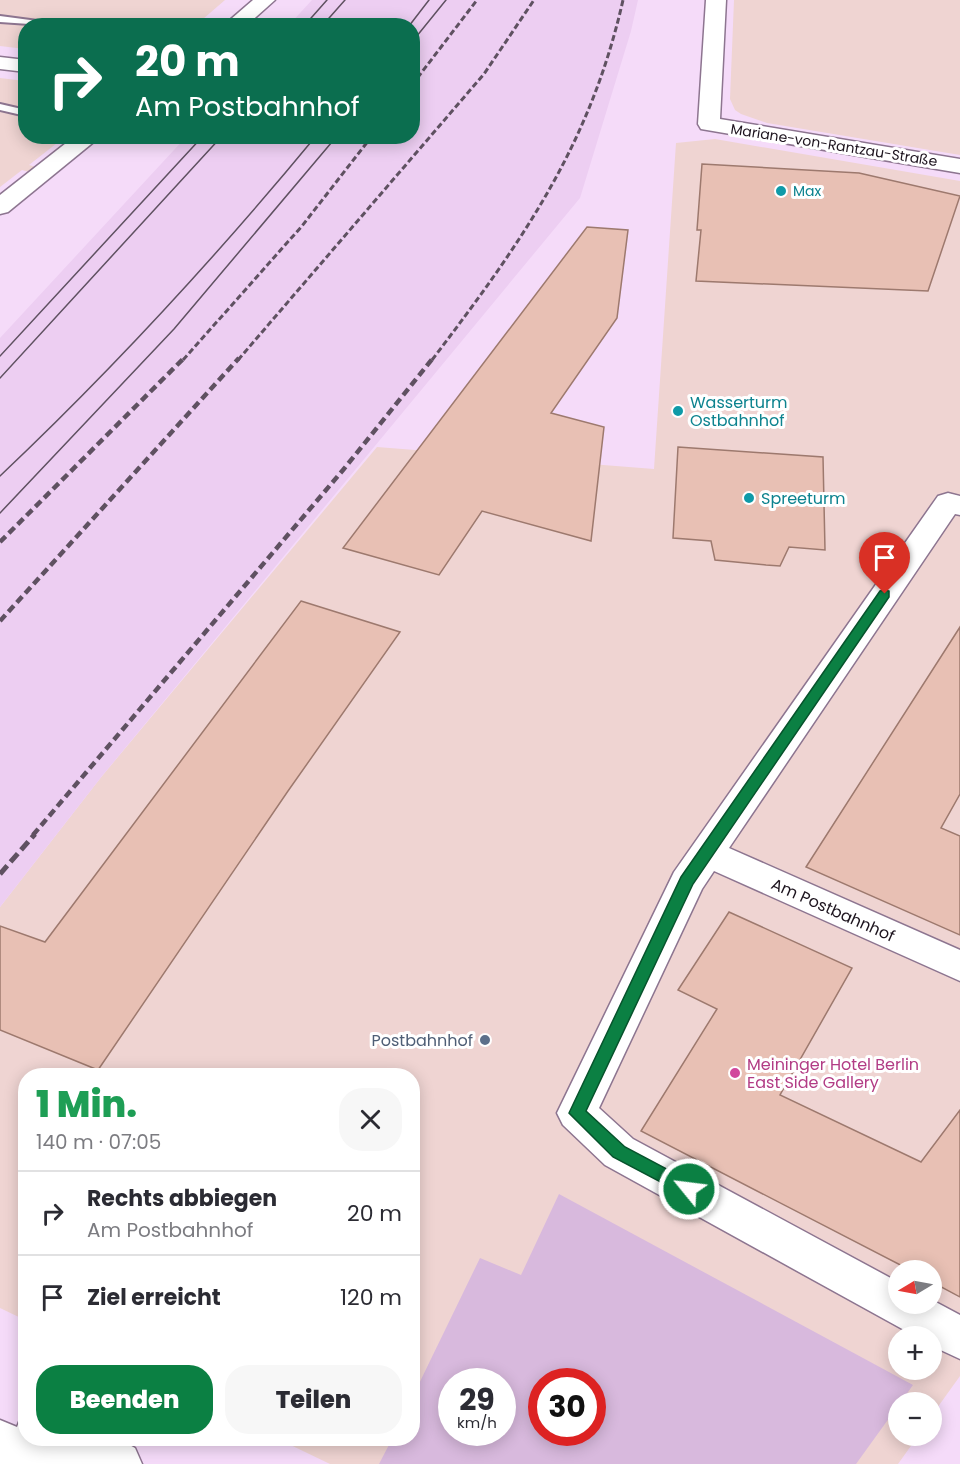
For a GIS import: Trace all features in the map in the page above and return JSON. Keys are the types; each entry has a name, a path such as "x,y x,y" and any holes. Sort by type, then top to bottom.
{"street":[{"path":"243,18 265,0"},
{"name":"Mariane-von-Rantzau-Straße","path":"716,0 709,124 960,166"},
{"path":"0,63 18,65"},
{"path":"0,207 80,144"},
{"path":"960,506 948,502 687,882 577,1113 619,1152 960,1338"},
{"name":"Am Postbahnhof","path":"707,853 960,966"},
{"path":"0,1431 18,1434"},
{"path":"0,1443 21,1464"},
{"path":"69,1446 95,1452 119,1464"}],"lane":[{"path":"0,19 18,21"},
{"path":"0,107 18,111"}],"shaded area":[{"path":"0,0 225,0 204,18 18,18 18,48 0,46"},
{"path":"312,0 638,0 631,31 580,198 102,776 0,907 0,338 180,144 420,144 420,18 295,18"},
{"path":"734,0 960,0 960,155 767,123 735,110 730,99"},
{"path":"0,78 18,80 18,144 56,144 29,165 36,167 29,172 22,170 0,187"},
{"path":"715,139 960,181 960,1376 942,1401 942,1392 888,1392 888,1446 911,1446 898,1464 330,1464 293,1446 420,1446 420,1068 18,1068 18,1317 0,1308 0,907 102,776 377,447 654,469 676,143"},
{"path":"559,1194 888,1372 888,1380 904,1380 913,1385 908,1392 888,1392 888,1420 856,1464 379,1464 388,1446 420,1446 420,1382 480,1258 521,1275"}],"building":[{"path":"702,164 859,173 960,196 928,291 696,281 701,230 697,230"},
{"path":"587,227 628,230 617,318 551,413 604,427 591,541 482,511 439,575 343,548"},
{"name":"Spreeturm","path":"678,447 823,457 825,550 789,547 780,566 766,565 715,560 711,541 673,538"},
{"path":"301,601 400,632 288,791 99,1068 93,1068 0,1030 0,926 45,942"},
{"path":"960,627 960,794 941,828 960,836 960,935 806,867"},
{"name":"Meininger Hotel Berlin East Side Gallery","path":"729,912 852,968 780,1095 921,1162 960,1110 960,1297 942,1287 942,1260 891,1260 641,1131 717,1009 678,990"}],"tram line":[{"path":"311,18 327,0"},
{"path":"329,18 345,0"},
{"path":"415,18 429,0"},
{"path":"420,32 446,0"},
{"path":"0,356 196,144"},
{"path":"0,378 215,144"},
{"path":"0,476 124,353 241,225 309,144"},
{"path":"0,513 174,329 330,144"}],"railway":[{"path":"420,75 477,0"},
{"path":"238,360 484,74 534,0"},
{"path":"432,360 523,233 572,147 609,53 623,0"},
{"path":"183,360 302,226 366,144"},
{"path":"0,542 184,358"},
{"path":"0,621 239,358"},
{"path":"33,835 343,470 433,358"},
{"path":"0,874 35,834"}],"place":[{"name":"Max","path":"781,191"},
{"name":"Wasserturm Ostbahnhof","path":"678,411"},
{"name":"Spreeturm","path":"749,498"},
{"name":"Postbahnhof","path":"485,1040"},
{"name":"Meininger Hotel Berlin East Side Gallery","path":"735,1073"}],"route":[{"path":"689,1189 619,1152 577,1113 687,882 885,594"}]}
